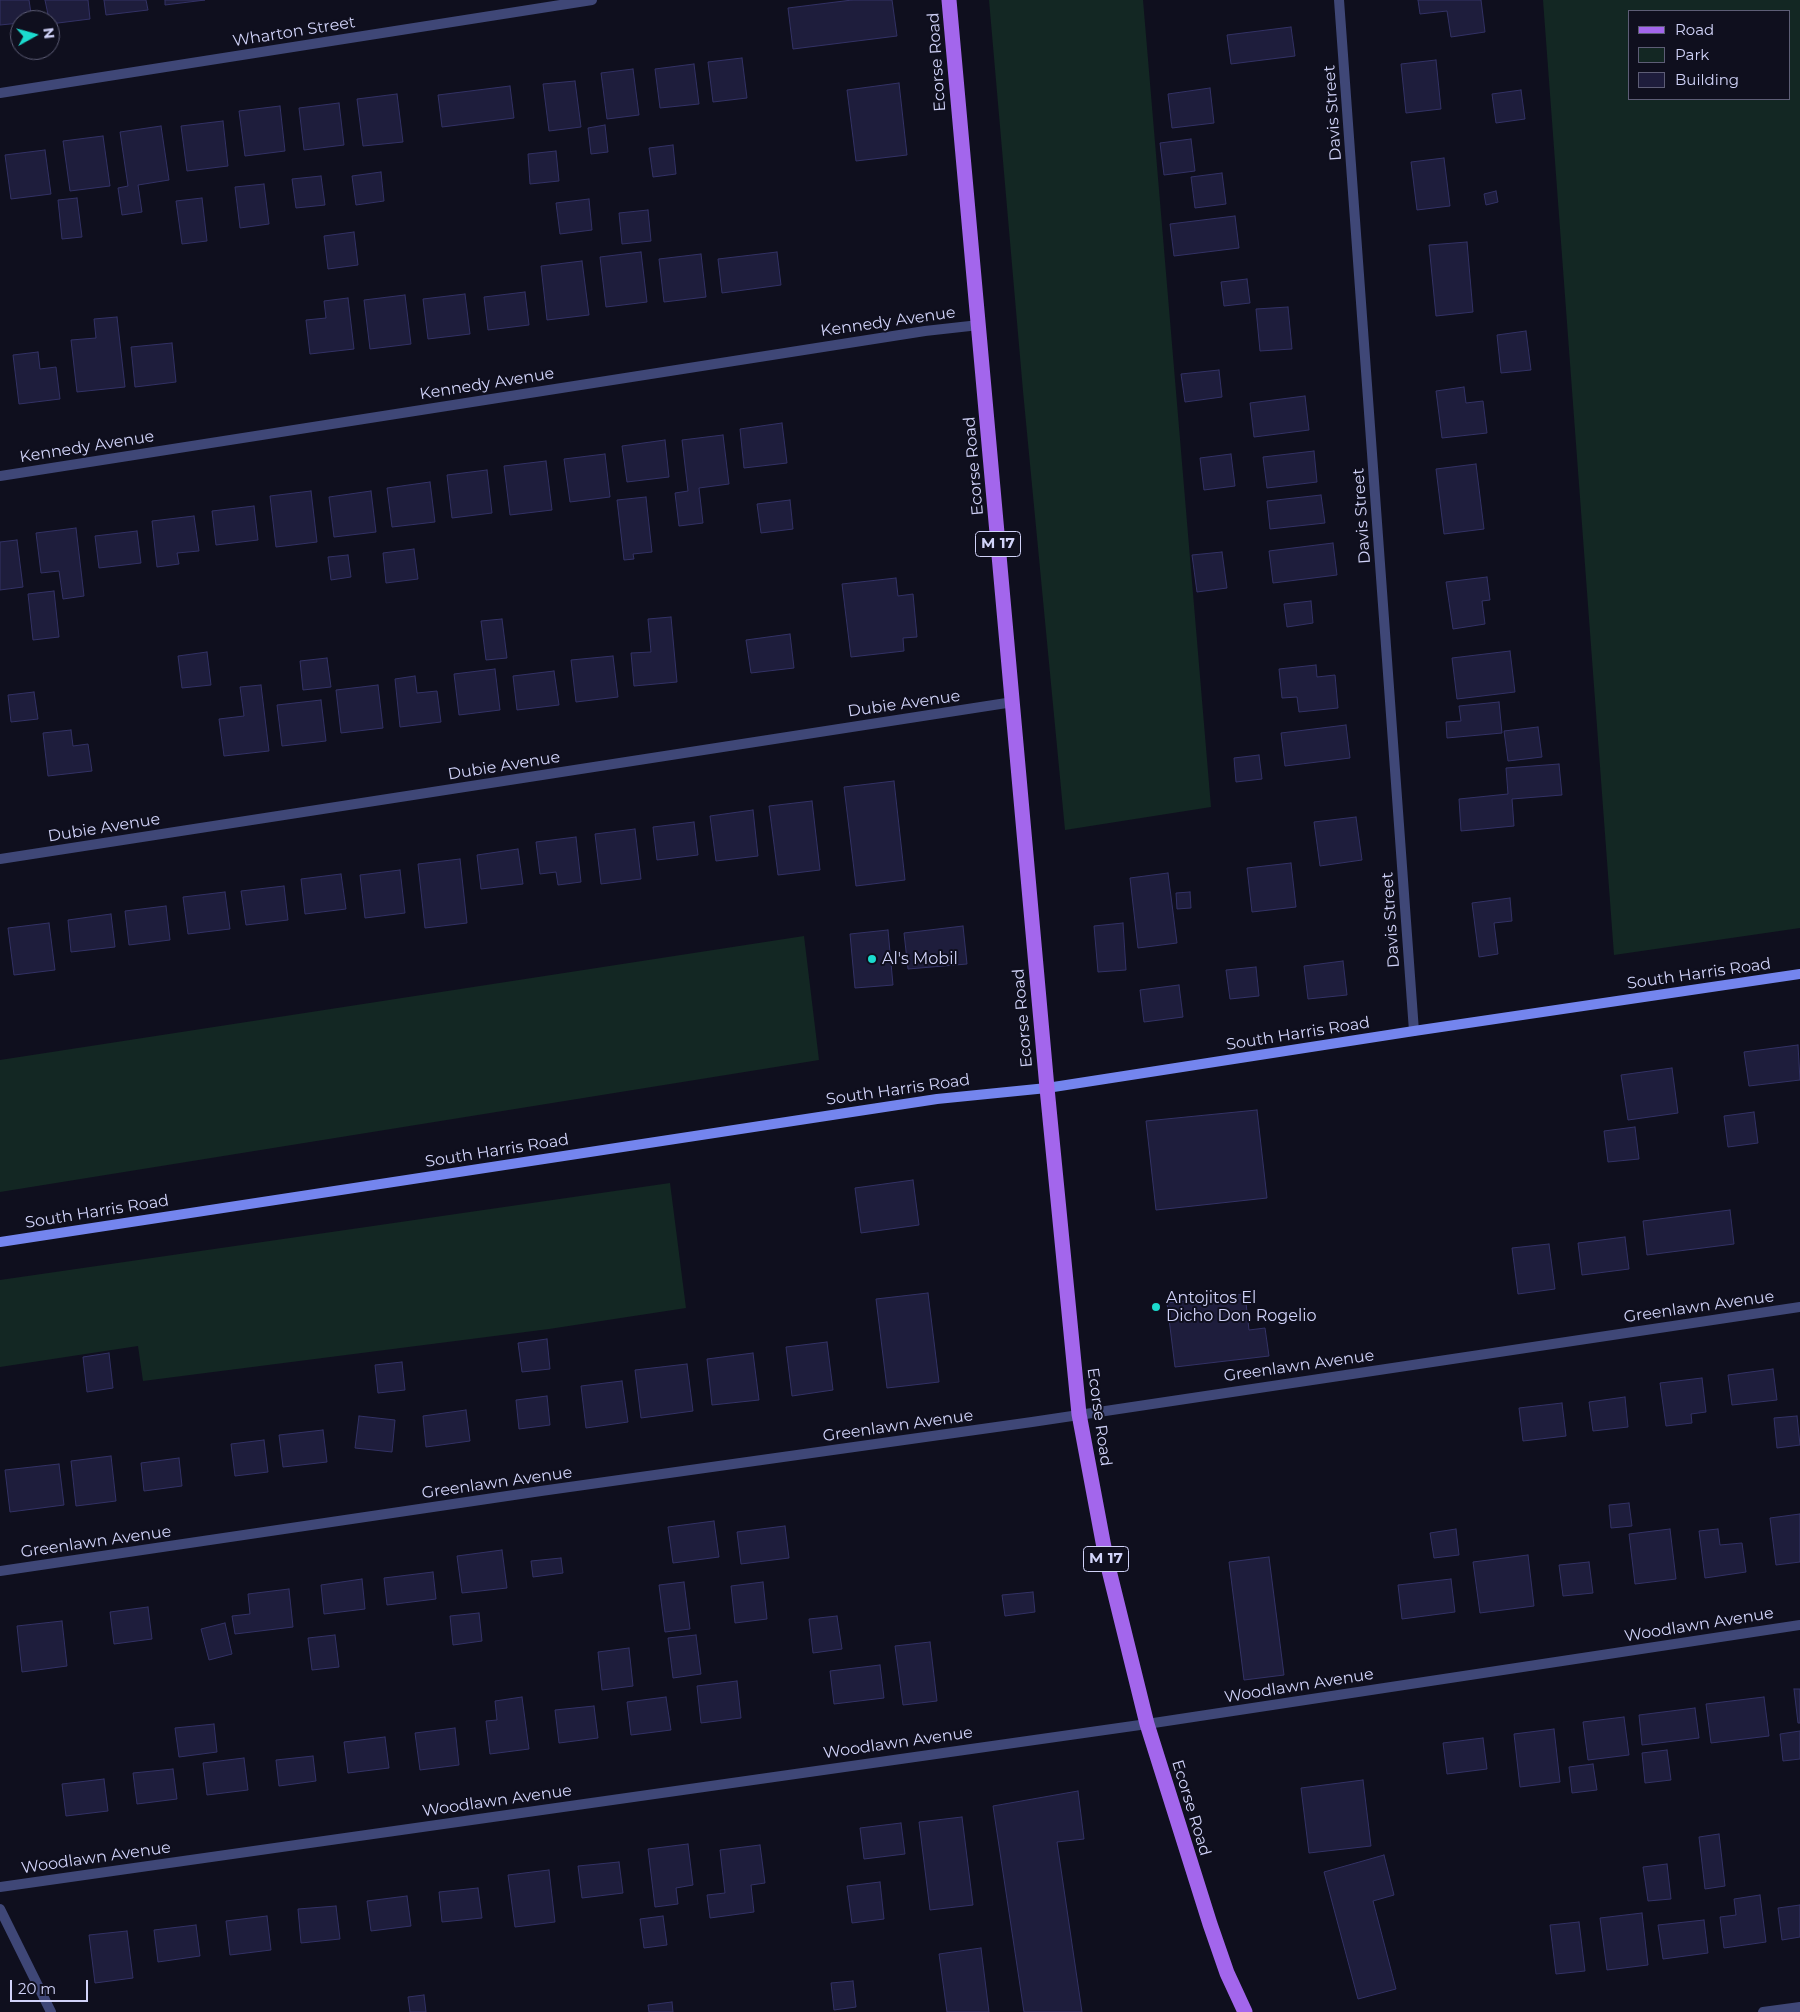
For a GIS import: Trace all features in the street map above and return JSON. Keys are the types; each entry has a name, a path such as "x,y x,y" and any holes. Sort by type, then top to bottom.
{"main road":[{"name":"Ecorse Road","path":"949,0 1047,1088 1079,1414 1106,1558 1147,1724 1213,1932 1227,1973 1245,2012"},
{"name":"South Harris Road","path":"0,1242 937,1099 1047,1088 1800,974"}],"street":[{"name":"Wharton Street","path":"0,93 592,0"},
{"name":"Davis Street","path":"1340,0 1414,1031"},
{"name":"Kennedy Avenue","path":"0,476 886,337 979,325"},
{"name":"Dubie Avenue","path":"0,859 1012,702"},
{"name":"Greenlawn Avenue","path":"0,1571 1800,1307"},
{"name":"Woodlawn Avenue","path":"0,1888 1147,1724 1800,1625"},
{"path":"0,1908 51,2012"},
{"path":"1763,2012 1800,2007"}],"green space":[{"path":"989,0 1143,0 1211,807 1065,830 1023,391"},
{"path":"1543,0 1800,0 1800,928 1614,955"},
{"path":"804,936 819,1060 0,1192 0,1060"},
{"path":"670,1183 686,1308 549,1329 143,1381 138,1346 0,1367 0,1280"}],"building":[{"path":"0,0 29,0 30,10 10,10 10,24 0,25"},
{"path":"45,0 88,0 90,19 60,23 60,10 47,10"},
{"path":"104,0 146,0 148,10 106,15"},
{"path":"165,0 205,0 165,5"},
{"path":"852,0 892,0 897,36 793,49 788,8"},
{"path":"1418,0 1481,0 1485,32 1451,37 1447,11 1420,14"},
{"path":"1291,27 1295,56 1231,64 1227,35"},
{"path":"742,58 747,98 713,102 708,62"},
{"path":"1436,60 1441,109 1406,113 1401,64"},
{"path":"694,64 699,104 660,108 655,69"},
{"path":"633,69 639,115 607,119 601,73"},
{"path":"575,81 581,127 549,131 543,84"},
{"path":"899,83 907,155 856,161 847,90"},
{"path":"510,86 514,118 442,127 438,95"},
{"path":"1210,88 1214,123 1172,128 1168,94"},
{"path":"1521,90 1525,119 1496,123 1492,94"},
{"path":"397,94 403,142 363,146 357,99"},
{"path":"339,103 344,145 304,150 299,108"},
{"path":"280,106 285,151 245,156 239,111"},
{"path":"223,121 228,166 187,171 181,126"},
{"path":"605,125 608,152 591,154 588,128"},
{"path":"161,126 169,180 138,185 142,212 122,215 118,188 128,186 120,132"},
{"path":"103,136 110,186 70,191 63,141"},
{"path":"1191,139 1195,171 1164,175 1160,143"},
{"path":"673,145 676,174 653,177 649,148"},
{"path":"45,150 51,194 11,199 5,155"},
{"path":"556,151 559,181 530,184 528,154"},
{"path":"1444,158 1450,206 1417,210 1411,162"},
{"path":"381,172 384,201 356,205 352,176"},
{"path":"1222,173 1226,204 1195,208 1191,177"},
{"path":"321,176 325,205 296,208 292,179"},
{"path":"264,184 269,224 240,228 235,187"},
{"path":"1496,191 1498,202 1486,205 1484,194"},
{"path":"77,198 82,237 62,239 58,200"},
{"path":"202,198 207,241 182,244 176,201"},
{"path":"589,199 592,230 560,234 556,203"},
{"path":"648,210 651,241 622,244 619,213"},
{"path":"1235,216 1239,248 1174,256 1170,224"},
{"path":"354,232 358,265 328,269 324,236"},
{"path":"1467,242 1473,312 1436,316 1429,245"},
{"path":"641,252 647,302 606,307 600,257"},
{"path":"777,252 781,285 722,293 718,259"},
{"path":"701,254 706,297 664,302 659,259"},
{"path":"582,261 589,315 547,320 541,266"},
{"path":"1247,279 1250,303 1224,306 1221,282"},
{"path":"525,292 529,325 488,330 484,297"},
{"path":"465,294 470,334 428,339 423,299"},
{"path":"405,295 411,344 370,349 364,300"},
{"path":"348,298 354,349 310,354 306,320 326,318 324,301"},
{"path":"1288,307 1292,349 1260,351 1256,309"},
{"path":"117,317 125,387 77,392 71,340 96,338 94,319"},
{"path":"1526,331 1531,370 1501,373 1497,335"},
{"path":"172,343 176,382 135,387 131,347"},
{"path":"38,352 40,369 56,367 60,399 19,404 13,355"},
{"path":"1219,370 1222,397 1185,402 1181,374"},
{"path":"1464,387 1466,403 1483,401 1487,433 1442,438 1436,391"},
{"path":"1305,396 1309,430 1254,437 1250,403"},
{"path":"782,423 787,463 744,468 740,429"},
{"path":"723,435 729,484 699,488 703,523 679,526 675,493 688,491 682,440"},
{"path":"665,440 669,477 627,482 622,446"},
{"path":"1314,451 1317,482 1267,488 1263,457"},
{"path":"605,454 610,497 570,502 564,459"},
{"path":"1231,454 1235,486 1204,490 1200,458"},
{"path":"546,461 552,510 510,515 504,466"},
{"path":"1476,464 1484,529 1444,534 1436,469"},
{"path":"487,470 492,513 452,518 447,475"},
{"path":"430,482 435,522 392,527 387,488"},
{"path":"311,491 317,542 276,547 270,496"},
{"path":"371,491 376,532 334,537 329,497"},
{"path":"1321,495 1325,523 1270,529 1267,501"},
{"path":"646,497 652,552 633,554 634,559 624,560 617,500"},
{"path":"790,500 793,529 761,533 757,504"},
{"path":"254,506 258,540 216,545 212,511"},
{"path":"194,516 199,551 177,553 179,564 157,567 152,521"},
{"path":"76,528 84,596 63,599 59,571 41,573 36,533"},
{"path":"137,531 141,563 99,568 95,536"},
{"path":"17,540 23,587 0,590 0,542"},
{"path":"1333,543 1337,575 1273,583 1269,551"},
{"path":"414,549 418,579 386,583 383,553"},
{"path":"1222,552 1227,588 1197,592 1192,555"},
{"path":"348,555 351,577 331,580 328,557"},
{"path":"1487,577 1490,600 1482,601 1485,624 1453,629 1446,582"},
{"path":"896,578 898,596 913,594 917,637 903,638 904,651 851,657 842,584"},
{"path":"54,591 59,637 33,640 28,594"},
{"path":"1311,601 1313,623 1287,627 1284,604"},
{"path":"671,617 677,682 634,686 631,653 651,652 648,619"},
{"path":"502,619 507,658 486,660 481,621"},
{"path":"790,634 794,668 751,673 746,640"},
{"path":"1510,651 1515,692 1457,699 1452,658"},
{"path":"207,652 211,685 182,688 178,656"},
{"path":"613,656 618,697 576,702 571,660"},
{"path":"327,658 331,687 303,690 300,661"},
{"path":"1316,665 1317,677 1335,675 1338,708 1299,712 1297,697 1282,698 1279,669"},
{"path":"495,669 500,710 459,715 454,674"},
{"path":"554,671 559,705 517,710 513,676"},
{"path":"415,676 417,693 437,691 441,722 400,727 395,679"},
{"path":"261,685 269,751 224,756 219,719 244,716 240,687"},
{"path":"378,685 383,728 341,733 336,690"},
{"path":"34,692 38,719 11,722 8,695"},
{"path":"321,700 326,741 282,746 277,705"},
{"path":"1499,702 1502,733 1447,738 1446,722 1461,721 1459,706"},
{"path":"1346,725 1350,758 1285,766 1281,733"},
{"path":"1538,727 1542,757 1508,761 1504,731"},
{"path":"71,730 73,746 88,744 92,771 48,776 43,733"},
{"path":"1259,755 1262,779 1236,782 1234,758"},
{"path":"1559,764 1562,795 1512,799 1514,826 1461,831 1459,799 1508,794 1506,768"},
{"path":"894,781 905,880 856,886 844,787"},
{"path":"812,801 820,870 778,875 769,806"},
{"path":"753,810 758,856 716,861 710,816"},
{"path":"1356,817 1362,860 1320,866 1314,822"},
{"path":"694,822 698,855 657,860 653,827"},
{"path":"635,829 641,879 601,884 595,834"},
{"path":"576,837 581,882 558,885 556,872 540,874 536,842"},
{"path":"518,849 523,884 481,889 477,855"},
{"path":"460,859 467,923 425,928 418,864"},
{"path":"1291,863 1296,907 1252,912 1247,868"},
{"path":"400,870 405,913 365,918 360,875"},
{"path":"1168,873 1177,943 1138,948 1130,878"},
{"path":"341,874 346,909 305,914 301,879"},
{"path":"284,886 288,920 246,925 241,891"},
{"path":"225,892 230,929 188,934 183,897"},
{"path":"1190,892 1191,908 1177,909 1176,893"},
{"path":"1510,898 1512,921 1494,923 1498,954 1479,957 1472,903"},
{"path":"166,906 170,940 129,945 125,911"},
{"path":"111,914 115,947 71,952 68,920"},
{"path":"49,923 55,970 14,975 8,928"},
{"path":"1123,923 1126,970 1098,972 1094,926"},
{"path":"963,926 967,964 908,969 904,933"},
{"name":"Al's Mobil","path":"888,930 893,985 855,988 850,934"},
{"path":"1343,961 1347,995 1308,999 1304,966"},
{"path":"1256,967 1259,996 1230,999 1226,970"},
{"path":"1179,985 1183,1017 1144,1022 1140,990"},
{"path":"1798,1045 1800,1080 1749,1086 1744,1052"},
{"path":"1672,1068 1678,1113 1628,1120 1621,1075"},
{"path":"1257,1110 1267,1198 1156,1210 1146,1121"},
{"path":"1754,1112 1758,1143 1728,1147 1724,1116"},
{"path":"1635,1127 1639,1159 1608,1162 1604,1131"},
{"path":"913,1180 919,1225 861,1233 855,1188"},
{"path":"1730,1210 1734,1244 1647,1255 1643,1221"},
{"path":"1625,1237 1629,1269 1582,1275 1578,1243"},
{"path":"1549,1244 1555,1289 1518,1294 1512,1248"},
{"path":"928,1293 939,1382 887,1388 876,1299"},
{"path":"1245,1294 1249,1330 1265,1328 1269,1356 1175,1367 1167,1303"},
{"path":"547,1339 550,1369 522,1372 518,1343"},
{"path":"827,1342 833,1390 792,1396 786,1347"},
{"path":"109,1353 113,1388 87,1392 83,1357"},
{"path":"753,1353 759,1400 712,1405 707,1359"},
{"path":"402,1362 405,1390 378,1393 375,1365"},
{"path":"687,1364 693,1411 641,1418 635,1370"},
{"path":"1773,1369 1777,1400 1732,1405 1728,1375"},
{"path":"1702,1378 1706,1412 1691,1414 1692,1423 1666,1426 1660,1383"},
{"path":"622,1381 628,1422 586,1428 581,1386"},
{"path":"547,1396 550,1425 519,1429 516,1400"},
{"path":"1625,1397 1628,1427 1593,1431 1589,1402"},
{"path":"1562,1403 1566,1436 1523,1441 1519,1408"},
{"path":"466,1410 470,1441 426,1447 423,1416"},
{"path":"359,1416 395,1420 392,1452 355,1448"},
{"path":"1797,1416 1800,1445 1777,1448 1774,1418"},
{"path":"323,1430 327,1462 283,1467 279,1435"},
{"path":"264,1440 268,1472 235,1476 231,1444"},
{"path":"111,1456 116,1501 76,1506 71,1461"},
{"path":"179,1458 182,1486 144,1491 141,1463"},
{"path":"59,1464 64,1505 10,1512 5,1470"},
{"path":"1629,1503 1632,1526 1611,1528 1609,1505"},
{"path":"1800,1514 1800,1562 1776,1565 1770,1518"},
{"path":"714,1521 719,1557 673,1563 668,1527"},
{"path":"785,1526 789,1558 741,1564 737,1532"},
{"path":"1456,1529 1459,1555 1434,1558 1430,1533"},
{"path":"1670,1529 1676,1579 1635,1584 1629,1534"},
{"path":"1718,1529 1720,1545 1742,1543 1746,1572 1705,1578 1699,1531"},
{"path":"502,1550 507,1588 462,1593 457,1556"},
{"path":"1528,1555 1534,1606 1480,1613 1473,1562"},
{"path":"1269,1557 1284,1675 1244,1680 1229,1562"},
{"path":"561,1558 563,1573 533,1577 531,1561"},
{"path":"1589,1562 1593,1593 1563,1596 1559,1565"},
{"path":"433,1572 436,1599 387,1605 384,1578"},
{"path":"362,1579 365,1609 324,1614 321,1585"},
{"path":"1451,1579 1455,1612 1402,1619 1398,1585"},
{"path":"684,1582 690,1629 665,1632 659,1585"},
{"path":"763,1582 767,1619 735,1623 731,1586"},
{"path":"289,1589 293,1627 235,1634 232,1616 250,1614 248,1594"},
{"path":"1033,1592 1035,1612 1005,1616 1002,1595"},
{"path":"148,1607 152,1639 114,1644 110,1612"},
{"path":"479,1613 482,1641 453,1645 450,1616"},
{"path":"837,1616 842,1649 813,1653 809,1619"},
{"path":"62,1621 67,1666 22,1672 17,1626"},
{"path":"225,1623 232,1654 209,1660 201,1629"},
{"path":"335,1635 339,1667 312,1670 308,1638"},
{"path":"696,1635 701,1674 673,1678 668,1638"},
{"path":"930,1642 937,1701 903,1705 895,1646"},
{"path":"629,1648 633,1686 602,1690 598,1652"},
{"path":"880,1665 884,1698 834,1704 830,1671"},
{"path":"737,1681 741,1718 701,1723 697,1686"},
{"path":"1794,1689 1800,1689 1800,1723 1798,1723"},
{"path":"522,1697 529,1749 490,1754 486,1721 497,1720 495,1701"},
{"path":"666,1697 671,1730 631,1735 627,1702"},
{"path":"1764,1697 1769,1736 1711,1743 1706,1704"},
{"path":"594,1706 598,1738 559,1743 555,1710"},
{"path":"1695,1708 1699,1738 1642,1745 1639,1715"},
{"path":"1624,1717 1629,1755 1588,1760 1583,1722"},
{"path":"214,1724 217,1752 179,1757 175,1728"},
{"path":"455,1728 459,1765 420,1770 415,1733"},
{"path":"1554,1729 1560,1782 1520,1787 1514,1734"},
{"path":"1800,1731 1800,1759 1783,1761 1780,1734"},
{"path":"385,1737 389,1768 348,1773 344,1742"},
{"path":"1483,1738 1487,1769 1447,1774 1443,1743"},
{"path":"1667,1750 1671,1780 1645,1783 1642,1753"},
{"path":"313,1756 316,1781 279,1786 276,1760"},
{"path":"244,1758 248,1790 207,1795 203,1763"},
{"path":"1593,1764 1597,1790 1572,1793 1569,1767"},
{"path":"173,1769 177,1799 137,1804 133,1773"},
{"path":"104,1779 108,1811 66,1816 62,1784"},
{"path":"1363,1780 1371,1846 1309,1853 1301,1788"},
{"path":"1078,1791 1084,1839 1057,1842 1082,2012 1024,2012 993,1806"},
{"path":"962,1817 973,1905 930,1910 919,1822"},
{"path":"901,1823 905,1854 864,1859 860,1828"},
{"path":"1719,1834 1725,1886 1705,1889 1699,1837"},
{"path":"688,1844 693,1885 676,1888 678,1904 655,1907 648,1849"},
{"path":"760,1845 765,1883 751,1885 754,1912 710,1918 707,1895 725,1893 720,1850"},
{"path":"1384,1855 1394,1895 1373,1901 1396,1989 1358,1999 1324,1872"},
{"path":"619,1862 623,1893 582,1898 578,1866"},
{"path":"1667,1864 1671,1899 1648,1901 1643,1867"},
{"path":"549,1870 555,1922 515,1927 508,1875"},
{"path":"880,1882 884,1919 852,1923 847,1886"},
{"path":"478,1888 482,1918 442,1922 439,1892"},
{"path":"1760,1895 1766,1942 1724,1948 1720,1917 1736,1915 1734,1899"},
{"path":"407,1896 411,1926 371,1931 367,1901"},
{"path":"1800,1905 1800,1937 1782,1940 1778,1908"},
{"path":"336,1906 340,1939 301,1943 298,1909"},
{"path":"1642,1913 1648,1965 1607,1970 1600,1918"},
{"path":"267,1916 271,1950 230,1955 226,1921"},
{"path":"663,1916 667,1945 644,1948 640,1919"},
{"path":"1704,1920 1708,1953 1663,1959 1658,1925"},
{"path":"1579,1922 1585,1971 1556,1974 1550,1925"},
{"path":"196,1925 200,1956 158,1962 154,1930"},
{"path":"127,1931 133,1978 95,1983 89,1935"},
{"path":"981,1948 989,2012 947,2012 939,1954"},
{"path":"853,1981 856,2007 834,2010 831,1983"},
{"path":"424,1995 426,2012 410,2012 408,1997"},
{"path":"672,2002 673,2012 649,2012 648,2005"}],"place":[{"name":"Al's Mobil","path":"872,959"},
{"name":"Antojitos El Dicho Don Rogelio","path":"1156,1307"}]}
